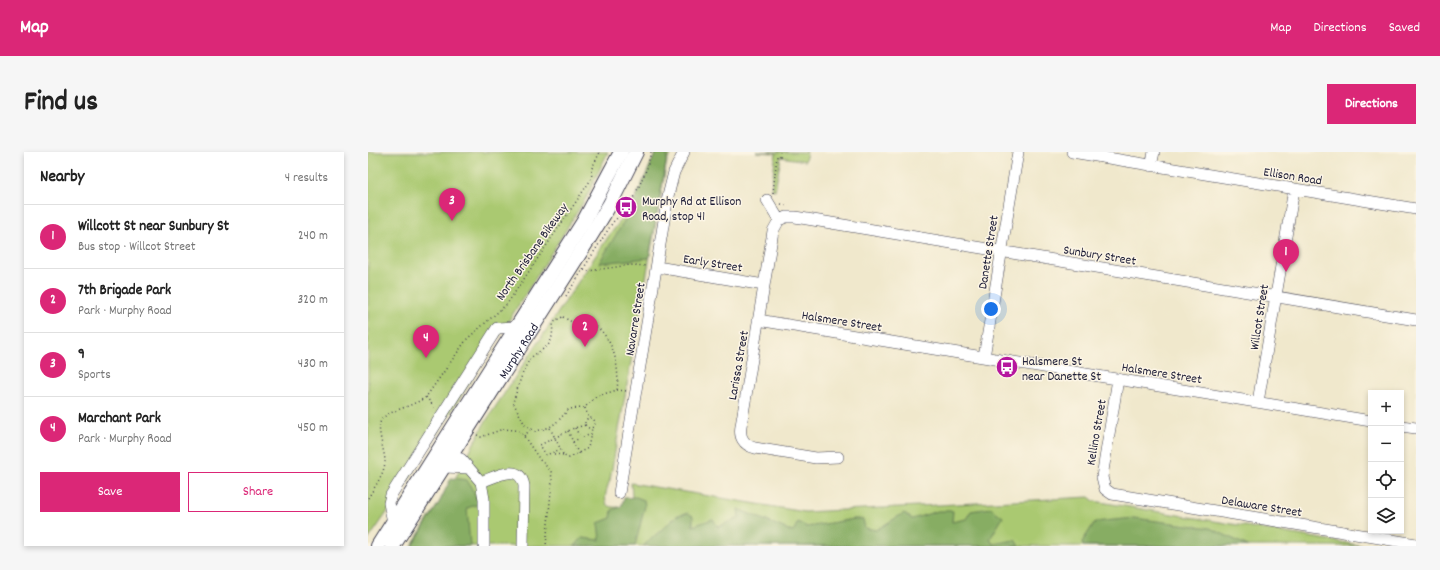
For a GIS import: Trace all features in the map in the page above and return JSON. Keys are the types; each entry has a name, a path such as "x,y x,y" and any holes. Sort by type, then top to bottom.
{"main road":[{"name":"Murphy Road","path":"393,546 517,327 584,221 621,152"},
{"name":"Murphy Road","path":"378,546 393,522 473,421 610,204 636,152"}],"street":[{"name":"Navarre Street","path":"619,493 670,183 684,152"},
{"name":"Danette Street","path":"984,357 1018,152"},
{"name":"Ellison Road","path":"1072,152 1416,209"},
{"path":"1151,166 1154,152"},
{"name":"Willcot Street","path":"1258,402 1294,189"},
{"path":"773,198 779,220"},
{"name":"Sunbury Street","path":"779,220 786,217 795,217 1416,320"},
{"name":"Larissa Street","path":"779,220 773,231 740,432 743,441 755,448 816,458 838,457"},
{"name":"Early Street","path":"657,267 764,285"},
{"name":"Halsmere Street","path":"758,320 1368,420"},
{"path":"393,522 389,503 391,495 442,413 497,328 517,327"},
{"name":"Kellino Street","path":"1105,489 1102,477 1118,379"},
{"path":"1404,426 1416,428"},
{"path":"443,460 461,459 481,482 484,499 484,546"},
{"path":"481,482 508,472 516,474 522,479 524,486 523,546"},
{"name":"Delaware Street","path":"1105,489 1116,495 1416,544"}],"path":[{"name":"North Brisbane Bikeway","path":"368,498 384,467 385,461 379,424 382,418 388,414 417,404 426,397 467,339 507,304 592,178 591,170 600,152"},
{"path":"780,152 780,156 777,156 773,198 782,205 787,206"},
{"path":"584,270 588,271 602,268 638,265 657,267"},
{"path":"617,390 618,378 616,363 611,346 600,328 594,325 577,325 563,317 557,319 553,324 551,341 548,346 531,359 513,402 525,425 536,432 550,428 558,422 569,409 585,408 597,396 617,390 630,391"},
{"path":"426,397 434,408 442,413"},
{"path":"585,408 589,418 595,421 588,448 579,455 569,458 564,455 546,455 540,445 575,428 586,425 592,428"},
{"path":"586,425 586,421 589,418"},
{"path":"473,421 480,426 475,434 481,437 509,428 521,432 552,474 546,546"},
{"path":"550,428 564,455"},
{"path":"575,428 579,435"},
{"path":"524,436 530,429"},
{"path":"568,431 579,455"},
{"path":"583,436 592,434"},
{"path":"573,442 578,439"},
{"path":"553,454 561,449"}],"green space":[{"path":"368,152 608,152 586,198 395,501 368,540"},
{"path":"656,152 673,152 667,160 610,480 605,498 608,505 612,507 619,507 627,505 632,496 631,483 805,512 1089,497 1094,501 1364,546 411,546 457,475 484,424 608,237 630,207 647,175"},
{"path":"656,152 668,152 649,258 599,263 629,213"},
{"path":"756,152 807,152 805,161 781,157 775,190 771,189 776,153"},
{"path":"451,478 467,480 480,504 467,508 470,546 412,546 439,503"},
{"path":"636,497 644,500 645,506 635,546 575,546 582,538 600,540 598,523 611,518 612,510 621,507 624,498"},
{"path":"991,508 1003,517 990,539 993,544 1015,540 1019,546 643,546 678,515 688,513 693,516 693,526 713,519 718,527 739,517 738,509 793,532 798,522 807,527 854,519 863,519 865,528 876,530 904,513 912,519 938,511 953,511 952,522 966,519 971,511"},
{"path":"1134,518 1210,528 1248,546 1083,546 1082,542 1095,522"}],"place":[{"name":"Murphy Rd at Ellison Road, stop 41","path":"626,207"},
{"name":"9","path":"452,221"},
{"name":"Willcott St near Sunbury St","path":"1286,272"},
{"name":"7th Brigade Park","path":"585,347"},
{"name":"Marchant Park","path":"426,358"},
{"name":"Halsmere St near Danette St","path":"1007,367"}]}
